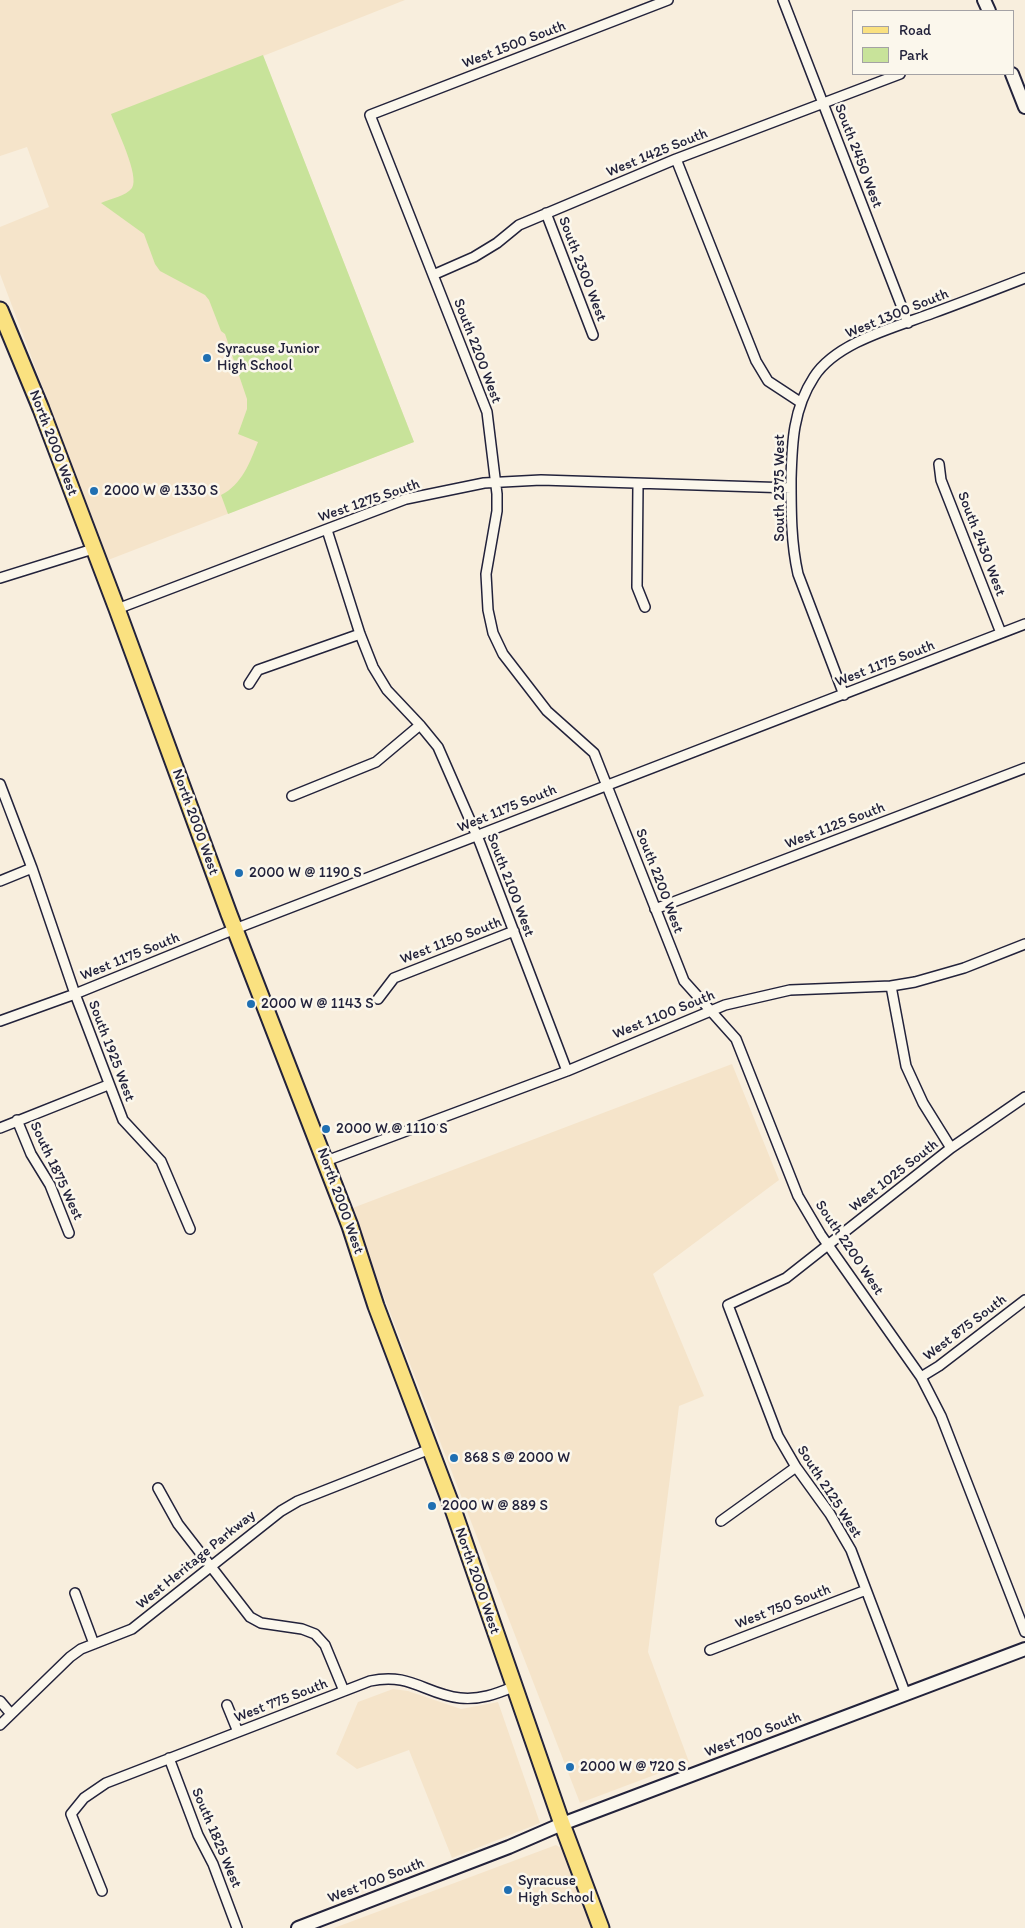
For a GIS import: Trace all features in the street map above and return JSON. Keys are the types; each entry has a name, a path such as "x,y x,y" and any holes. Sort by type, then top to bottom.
{"main road":[{"name":"North 2000 West","path":"0,310 41,409 235,929 326,1161 376,1306 430,1449 513,1687 601,1928"}],"street":[{"name":"West 1500 South","path":"370,115 668,0"},
{"name":"South 2450 West","path":"783,0 908,323"},
{"name":"West 1425 South","path":"433,275 474,257 497,243 519,224 676,159 897,75"},
{"path":"1012,75 1025,107"},
{"name":"South 2200 West","path":"370,115 487,412 496,482 497,511 486,574 488,610 493,633 507,661 547,711 594,753 684,980 736,1039 798,1196 828,1246 921,1377 940,1416 1025,1632"},
{"path":"676,159 756,361 768,381 800,402"},
{"name":"South 2300 West","path":"546,214 593,335"},
{"name":"West 1300 South","path":"800,402 815,375 838,354 863,340 1025,278"},
{"name":"South 2375 West","path":"800,402 794,422 791,488 794,553 798,574 844,695"},
{"name":"South 2430 West","path":"940,464 941,480 1001,633"},
{"name":"West 1275 South","path":"117,609 406,499 496,482 541,480 638,485 791,488"},
{"path":"638,485 637,587 645,607"},
{"name":"South 2100 West","path":"327,530 360,634 373,667 387,690 420,724 438,747 514,931 567,1070"},
{"path":"0,578 93,549"},
{"name":"West 1175 South","path":"0,1021 74,994 607,784 844,695 1025,624"},
{"path":"249,684 258,670 360,634"},
{"path":"292,796 376,762 420,724"},
{"name":"West 1125 South","path":"655,909 1025,768"},
{"name":"South 1925 West","path":"0,784 32,868 74,994 122,1120 161,1161 190,1229"},
{"path":"0,881 32,868"},
{"name":"West 1150 South","path":"378,999 394,978 514,931"},
{"name":"West 1100 South","path":"326,1161 567,1070 725,1005 790,990 891,986 915,982 964,968 1025,944"},
{"path":"891,986 906,1066 923,1103 951,1148"},
{"path":"0,1128 108,1085"},
{"name":"West 1025 South","path":"728,1305 786,1278 951,1148 1025,1097"},
{"name":"South 1875 West","path":"17,1120 31,1154 50,1185 69,1234"},
{"name":"West 875 South","path":"921,1377 939,1366 1025,1300"},
{"name":"South 2125 West","path":"728,1305 778,1436 796,1467 830,1514 850,1550 906,1695"},
{"name":"West Heritage Parkway","path":"0,1725 70,1657 94,1644 132,1629 273,1516 298,1501 430,1449"},
{"path":"721,1522 796,1467"},
{"path":"158,1488 178,1524 255,1620 309,1630 320,1638 325,1645 344,1691"},
{"name":"West 750 South","path":"710,1650 866,1590"},
{"path":"75,1593 94,1644"},
{"name":"West 700 South","path":"298,1928 509,1847 562,1824 1025,1649"},
{"name":"West 775 South","path":"102,1891 71,1814 84,1798 106,1783 370,1681 390,1678 415,1682 442,1694 459,1698 492,1696 513,1687"},
{"path":"0,1702 11,1714"},
{"path":"227,1705 238,1732"},
{"name":"South 1825 West","path":"169,1758 198,1835 213,1864 237,1928"}],"shaded area":[{"name":"Syracuse Junior High School","path":"0,0 405,0 263,56 414,442 108,560 0,274 0,227 49,207 27,147 0,156"},
{"path":"732,1064 779,1180 653,1274 704,1396 679,1406 648,1652 689,1762 580,1803 350,1209"},
{"path":"393,1689 408,1691 461,1709 498,1702 540,1823 452,1858 409,1750 357,1769 336,1754 358,1702"},
{"name":"Syracuse High School","path":"556,1845 567,1852 596,1928 334,1928"}],"green space":[{"path":"263,55 414,442 228,514 221,495 240,479 258,442 238,434 247,409 247,399 225,334 221,331 209,300 205,295 160,271 155,264 144,234 101,203 126,193 132,188 134,182 130,163 111,114"}],"place":[{"name":"Syracuse Junior High School","path":"207,358"},
{"name":"2000 W @ 1330 S","path":"94,491"},
{"name":"2000 W @ 1190 S","path":"239,873"},
{"name":"2000 W @ 1143 S","path":"251,1004"},
{"name":"2000 W @ 1110 S","path":"326,1129"},
{"name":"868 S @ 2000 W","path":"454,1458"},
{"name":"2000 W @ 889 S","path":"432,1506"},
{"name":"2000 W @ 720 S","path":"570,1767"},
{"name":"Syracuse High School","path":"508,1890"}]}
